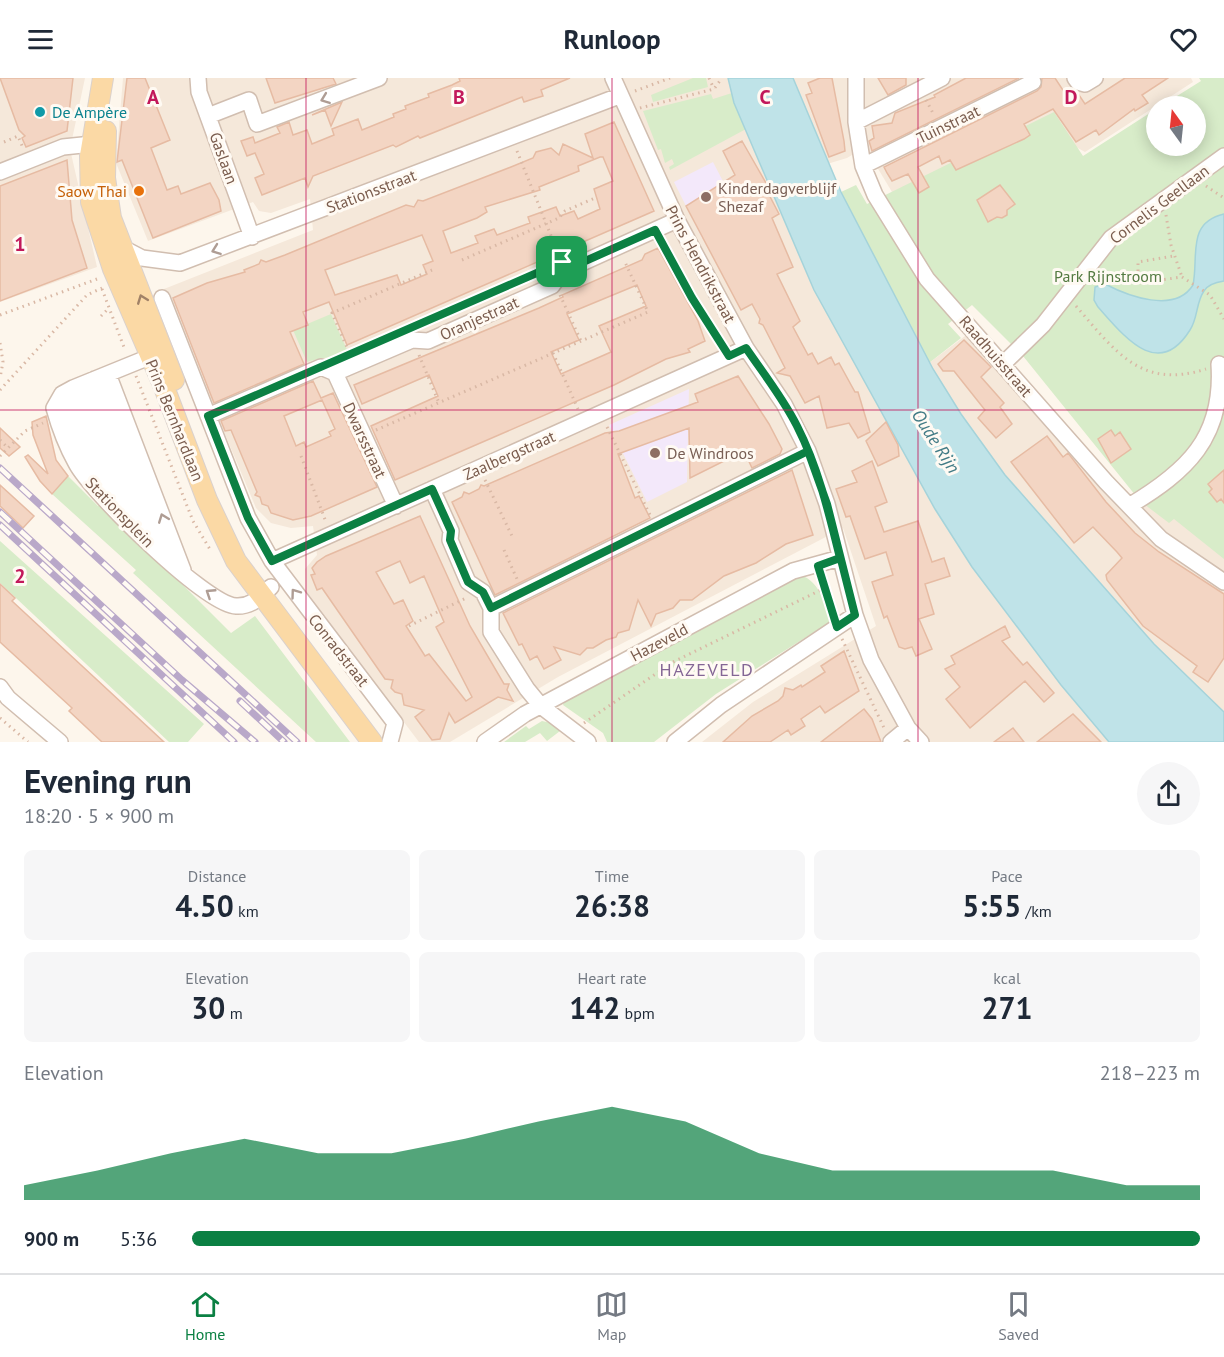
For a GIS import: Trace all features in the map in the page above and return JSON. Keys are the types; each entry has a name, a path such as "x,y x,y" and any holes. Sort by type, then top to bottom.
{"main road":[{"name":"Prins Bernhardlaan","path":"103,78 91,202 102,238 246,554 266,591 372,742"},
{"name":"Prins Bernhardlaan","path":"114,78 98,143 106,200 156,354"},
{"name":"Prins Bernhardlaan","path":"266,591 388,742"}],"street":[{"name":"Gaslaan","path":"189,78 199,85 252,237"},
{"path":"208,116 249,100 257,124 379,78"},
{"name":"Prins Hendrikstraat","path":"613,78 619,96 629,111 677,220 746,348 784,404 808,451 827,504 855,615 871,660 908,728 921,742"},
{"name":"Raadhuisstraat","path":"855,78 856,122 863,166 875,195 927,279 1129,506 1161,538 1222,578"},
{"path":"856,122 942,78"},
{"path":"1075,78 1078,82 1085,84 1095,78"},
{"name":"Tuinstraat","path":"863,166 1033,82"},
{"name":"Stationsstraat","path":"122,247 142,258 180,263 619,96"},
{"path":"0,172 63,147 98,143"},
{"name":"Cornelis Geellaan","path":"1003,364 1043,325 1110,238 1224,156"},
{"name":"Oranjestraat","path":"208,416 321,367 335,373 413,333 428,340 554,283 564,266 618,247 677,220"},
{"path":"102,238 122,247"},
{"path":"162,298 248,518 272,561"},
{"name":"Zaalbergstraat","path":"272,561 746,348"},
{"path":"85,384 156,354"},
{"path":"1129,506 1176,476 1196,459 1209,441 1221,410 1224,378 1219,364"},
{"name":"Dwarsstraat","path":"335,373 396,506"},
{"path":"85,384 121,517"},
{"path":"85,384 143,538"},
{"path":"85,384 165,558"},
{"path":"85,384 184,573"},
{"name":"Stationsplein","path":"85,384 101,495 165,558 235,607 252,604 266,591"},
{"path":"491,608 808,451"},
{"path":"432,489 451,531 450,540 468,582 481,591 491,608 491,632 527,689 541,706 588,742"},
{"name":"Hazeveld","path":"485,742 541,706 793,571 818,566 840,558"},
{"name":"Conradstraat","path":"272,561 395,723 388,742"},
{"path":"675,742 721,705 855,615"},
{"path":"3,693 60,742"},
{"path":"891,742 908,728"}],"path":[{"path":"619,96 670,78"},
{"path":"709,78 714,89"},
{"path":"629,111 714,89 722,78"},
{"path":"920,89 940,128"},
{"path":"4,142 18,136 28,161"},
{"path":"439,403 413,333 564,266 512,138"},
{"path":"1200,174 1206,186 1224,198"},
{"path":"462,260 559,218 565,211 595,198"},
{"path":"1163,199 1174,256 1182,277 1209,295 1224,319"},
{"path":"655,230 692,298 729,356"},
{"path":"363,435 648,312 618,247"},
{"path":"1138,284 1138,262 1174,256"},
{"path":"1088,267 1138,284 1182,277"},
{"path":"360,350 350,355 332,313 432,270"},
{"path":"0,315 97,279"},
{"path":"554,283 581,341"},
{"path":"0,390 87,295 101,288"},
{"path":"1066,295 1111,346 1141,369 1158,376 1173,376 1204,370 1219,364"},
{"path":"101,316 109,308"},
{"path":"0,343 3,362 0,378"},
{"path":"553,353 584,422"},
{"path":"601,414 655,527"},
{"path":"0,440 8,448"},
{"path":"301,456 331,535"},
{"path":"480,468 513,538"},
{"path":"504,550 523,592"},
{"path":"818,566 837,627 891,742"},
{"path":"574,731 673,662 825,588"},
{"path":"410,626 481,591"},
{"path":"0,718 27,742"}],"shaded area":[{"path":"0,78 85,78 70,149 97,267 0,302"},
{"path":"123,78 728,78 734,103 814,290 935,509 972,567 1061,685 1109,742 702,742 753,702 876,626 843,528 558,677 450,742 419,742 306,593 305,569 317,555 313,526 291,528 271,523 256,508 164,289 313,230 310,199 271,213 259,211 253,202 148,241 116,163"},
{"path":"789,78 1191,78 1193,82 1171,96 1146,96 1146,112 1085,152 1047,131 898,202 865,147 847,158 827,164"},
{"name":"Kinderdagverblijf Shezaf","path":"713,162 739,212 734,219 702,238 674,182"},
{"path":"969,333 1120,507 1224,442 1224,716 1159,656 1004,479 925,366"},
{"name":"De Windroos","path":"689,389 687,482 647,502 609,425"}],"green space":[{"path":"693,78 706,78 708,87 653,102 651,95"},
{"name":"Park Rijnstroom","path":"1199,78 1224,78 1224,559 1174,519 1169,523 1140,501 1023,356 972,305 948,324 961,338 929,363 841,192 856,185 867,204 1054,112 1083,156 1146,115 1146,156 1206,156 1206,96 1177,96 1201,81"},
{"path":"732,93 746,129 670,170 669,167 674,164 672,159 665,163 643,111 711,94 713,99"},
{"path":"331,314 348,352 307,362 293,330"},
{"path":"68,476 98,506 101,503 231,633 255,616 350,742 316,742 133,573 136,570 52,494"},
{"path":"0,541 204,724 188,742 169,742 0,583"},
{"path":"798,575 805,577 816,586 824,600 830,622 716,694 654,742 607,742 603,733 563,705 565,698"},
{"path":"542,721 551,723 560,731 547,741 540,733 525,742 504,742 526,726 529,729"}],"water":[{"name":"Oude Rijn","path":"728,78 793,78 841,192 933,369 961,414 1005,475 1154,644 1224,712 1224,742 1109,742 1061,685 972,567 935,509 814,290 734,103"},
{"path":"1224,214 1224,281 1208,287 1201,295 1190,330 1178,345 1166,352 1154,353 1130,340 1098,307 1094,300 1095,287 1105,284 1138,297 1163,301 1185,294 1193,285 1196,242 1199,233 1212,218"}],"building":[{"name":"De Ampère","path":"0,78 73,78 67,131 26,147 22,138 25,136 19,130"},
{"path":"127,78 145,78 170,140 151,148 167,190 178,186 181,194 210,183 219,200 221,211 153,238 122,160 117,162"},
{"path":"266,78 333,78 336,84 275,103"},
{"path":"459,78 570,78 541,90 543,96 524,102 522,97 420,138 418,136 396,147 393,145 313,176 308,187 305,178 262,195 255,178 264,174 255,153 247,156 241,141 253,137 255,143 280,133 277,127 289,122 293,135 307,130 312,144 334,135 332,129 358,119 362,130 394,117 393,114 406,109 405,106 460,81"},
{"path":"820,78 832,78 844,141 845,151 829,157 806,95 812,93 808,83"},
{"path":"878,78 906,78 906,85 888,95"},
{"path":"966,78 1019,78 872,151 869,141 874,138 872,126 892,123 895,113 935,97 934,95"},
{"path":"1042,78 1055,78 1070,101 1079,95 1085,104 1125,78 1168,78 1142,95 1146,104 1135,111 1134,109 1099,135 1096,130 1076,142 1053,109 1024,124 1030,135 1024,139 956,170 950,160 942,164 939,156 918,167 929,187 919,193 908,174 892,181 884,167 1037,91 1041,87"},
{"path":"342,102 331,126 325,110 312,115"},
{"path":"614,122 654,211 347,345 329,302 303,312 308,325 290,332 304,364 214,403 173,298 207,283 245,272 244,270 259,264 261,260 266,262 285,255 406,205 414,207 418,200 423,201 511,167 533,158 536,152 551,148 559,155 563,144 593,158 585,134","holes":["603,157 613,181 594,189 600,209 578,219 574,211 560,216 556,207 528,217 530,223 497,235 494,229 475,236 478,243 451,253 443,231 477,218 487,212 485,207 540,190 539,187 579,171 578,166","422,235 433,261 423,265 427,274 401,285 397,275 335,295 325,270"]},
{"path":"742,141 766,183 765,187 779,214 772,218 793,267 777,274 800,321 793,327 808,355 812,353 818,364 831,357 835,365 839,363 855,392 858,392 870,432 858,438 849,423 827,428 819,396 805,403 790,376 777,373 785,368 763,325 759,323 760,319 752,304 741,310 686,206 735,175 723,151"},
{"path":"67,160 72,220 87,268 0,301 0,186"},
{"path":"1000,185 1015,204 1007,210 1007,215 988,222 977,200"},
{"path":"658,248 698,321 705,341 688,349 690,352 666,359 614,385 395,480 371,426 438,396 429,375 362,404 354,385 539,308 563,297 562,295 642,260 645,254","holes":["637,285 646,306 599,326 611,352 561,374 551,352 579,340 567,314"]},
{"path":"964,340 991,367 981,377 1004,403 1000,407 1012,424 996,438 978,418 985,410 954,371 943,371 938,364"},
{"path":"738,376 769,424 782,449 780,454 752,468 744,451 690,478 689,428 618,454 635,498 639,496 650,518 495,595 452,502 462,497 464,492 469,494 479,489 481,485 484,486 605,433 619,431 698,402 695,394"},
{"path":"313,381 321,398 333,393 377,487 311,516 293,520 271,513 268,506 262,504 260,497 255,495 257,492 231,430 225,431 221,421","holes":["322,400 335,429 329,432 331,436 306,447 304,442 296,446 284,416"]},
{"path":"46,416 56,460 68,476 52,494 40,481 25,457 28,455 48,474 33,435 32,422"},
{"path":"886,422 898,445 899,456 878,466 866,441"},
{"path":"0,428 20,447 9,456 0,448"},
{"path":"1111,430 1115,436 1120,432 1131,449 1111,463 1098,439"},
{"path":"1047,436 1063,457 1068,453 1106,502 1135,533 1159,552 1224,594 1224,658 1208,682 1193,672 1197,666 1143,626 1107,580 1106,575 1122,558 1117,552 1093,527 1074,543 1011,462"},
{"path":"872,461 887,502 875,507 884,532 918,521 932,562 944,558 950,576 925,584 934,614 919,619 932,649 916,656 912,647 905,649 899,647 887,616 884,618 872,582 893,575 886,552 865,559 850,516 846,517 836,489 857,482 852,471"},
{"path":"792,470 813,535 786,544 756,563 724,576 692,600 680,600 673,608 656,614 651,626 638,600 629,630 618,633 616,637 593,648 587,648 580,655 554,647 561,660 544,669 537,656 530,660 522,644 519,645 503,613"},
{"path":"1224,470 1224,503 1221,499 1217,502 1209,492 1212,489 1208,484"},
{"path":"0,485 34,516 23,528 0,506"},
{"path":"420,516 470,626 504,684 509,684 507,690 513,701 498,697 455,723 449,713 440,739 432,740 415,717 424,710 404,705 402,694 391,688 393,680 385,679 322,588 317,590 311,575 315,574 312,568 326,556","holes":["400,561 410,583 424,576 444,622 436,627 472,697 466,701 429,654 425,656 406,626 413,621 403,600 394,604 376,572"]},
{"path":"0,584 15,598 12,601 164,742 102,742 69,711 72,708 0,642"},
{"path":"1005,626 1010,637 1002,641 1023,665 1027,662 1054,693 1044,702 1025,681 970,728 946,699 960,687 945,669 955,664 951,656"},
{"path":"844,651 859,691 825,713 820,706 801,719 805,726 791,735 788,730 770,742 723,742 752,716 778,701 783,696 785,688 793,690 801,685 802,687 825,672 821,666"},
{"path":"864,709 872,719 881,742 821,742"},
{"path":"1073,714 1101,742 1037,742"},
{"path":"1013,728 1024,742 994,742"}],"railway":[{"path":"0,468 297,742"},
{"path":"0,512 182,680 255,742"},
{"path":"0,525 234,742"},
{"path":"240,701 284,742"}],"place":[{"name":"De Ampère","path":"40,112"},
{"name":"Saow Thai","path":"139,191"},
{"name":"Kinderdagverblijf Shezaf","path":"706,197"},
{"name":"De Windroos","path":"655,453"}],"district":[{"name":"HAZEVELD","path":"707,669"}],"route":[{"path":"562,262 208,416 248,518 272,561 432,489 451,531 450,540 468,582 483,592 491,608 808,451 827,504 855,615 837,627 818,566 840,558 827,504 808,451 796,425 746,348 729,356 692,298 655,230 565,270 562,262"}]}
